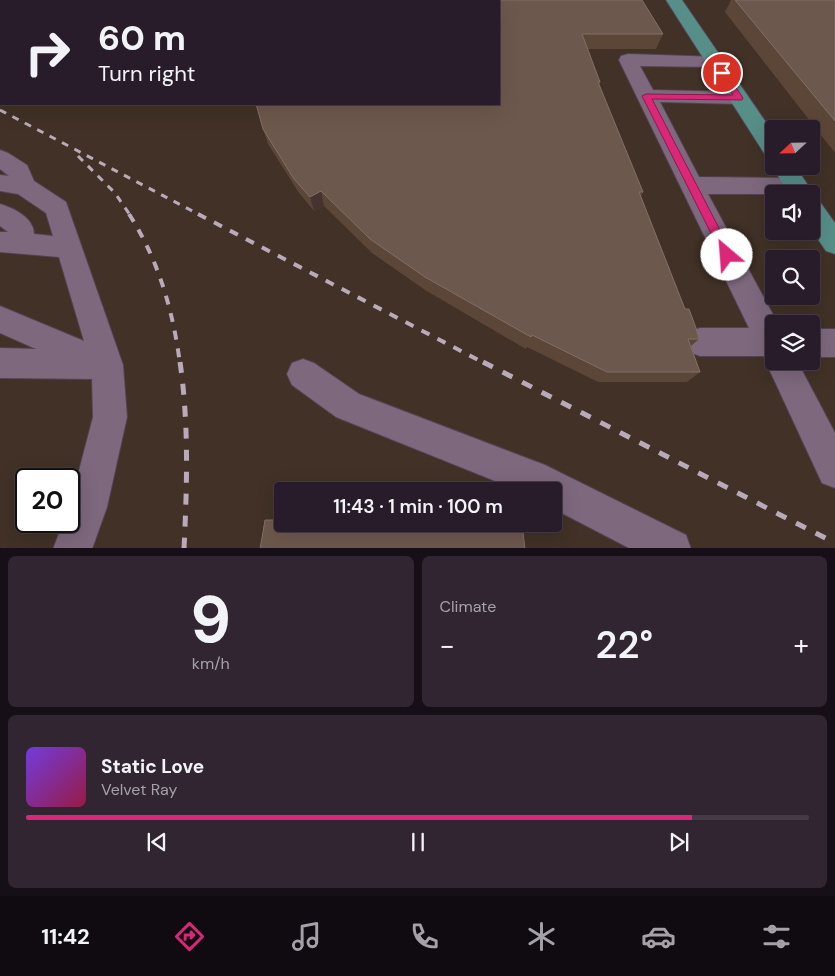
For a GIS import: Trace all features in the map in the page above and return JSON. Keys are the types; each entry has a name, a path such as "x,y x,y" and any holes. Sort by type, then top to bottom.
{"main road":[{"path":"674,0 765,138"},
{"path":"820,222 835,244"}],"lane":[{"path":"714,60 628,60 765,328"},
{"path":"646,96 739,98"},
{"path":"0,158 19,171 12,184 57,208 107,365 110,417 88,508 72,548"},
{"path":"692,186 765,189"},
{"path":"0,213 21,228 10,243"},
{"path":"10,243 68,247"},
{"path":"0,319 107,365"},
{"path":"700,342 765,347"},
{"path":"820,343 835,343"},
{"path":"0,363 107,365"},
{"path":"786,370 835,470"},
{"path":"303,374 348,406 532,478 672,548"}],"shaded area":[{"path":"500,0 835,0 835,548 0,548 0,105 500,105"}],"building":[{"path":"500,0 642,0 663,34 582,34 600,82 598,82 643,192 639,192 685,309 689,309 696,328 699,339 688,339 700,372 607,372 532,335 531,337 425,277 370,239 321,191 310,197 294,179 263,129 256,105 500,105"},
{"path":"735,0 835,0 835,121"},
{"path":"265,520 274,520 274,532 523,532 525,548 260,548"}],"railway":[{"path":"0,110 200,215"},
{"path":"78,156 115,193 130,215"},
{"path":"129,214 148,249 163,286 173,324 180,364"},
{"path":"198,214 486,364"},
{"path":"180,362 186,432 184,548"},
{"path":"483,362 835,543"}],"route":[{"path":"722,73 739,98 646,96 727,255"}]}
